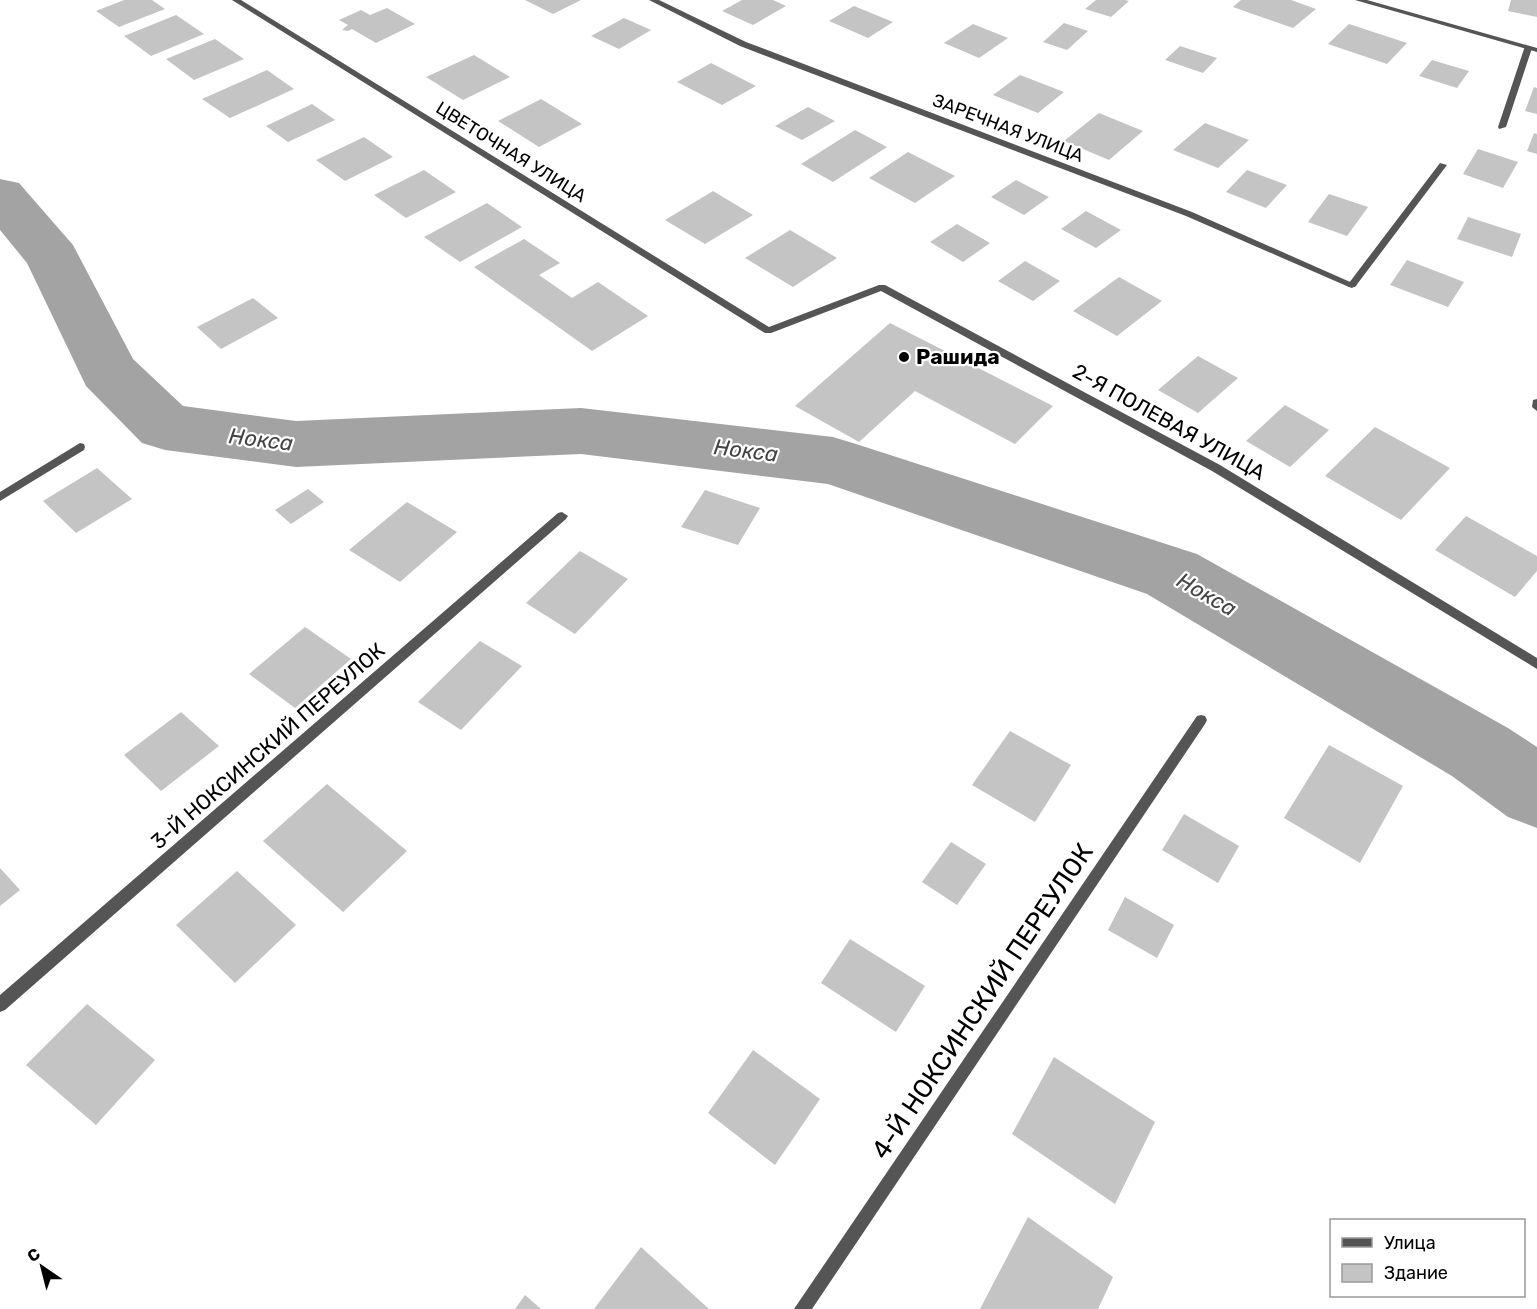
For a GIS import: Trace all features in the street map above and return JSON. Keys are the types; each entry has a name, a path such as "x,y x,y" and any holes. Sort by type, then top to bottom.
{"street":[{"name":"ЦВЕТОЧНАЯ УЛИЦА","path":"236,0 768,331"},
{"name":"ЗАРЕЧНАЯ УЛИЦА","path":"653,0 743,44 1189,214 1352,285 1443,165"},
{"path":"1359,0 1533,49 1502,127"},
{"name":"2-Я ПОЛЕВАЯ УЛИЦА","path":"768,331 882,287 1216,468 1537,664"},
{"path":"0,497 80,447"},
{"name":"3-Й НОКСИНСКИЙ ПЕРЕУЛОК","path":"0,1005 562,516"},
{"name":"4-Й НОКСИНСКИЙ ПЕРЕУЛОК","path":"802,1309 1201,720"}],"building":[{"path":"124,0 152,0 165,9 119,27 96,11"},
{"path":"525,0 581,0 553,14"},
{"path":"742,0 773,0 786,6 753,25 722,11"},
{"path":"1096,0 1129,1 1111,17 1085,9"},
{"path":"1241,0 1291,0 1316,9 1293,28 1233,7"},
{"path":"1511,0 1537,0 1537,17 1508,11"},
{"path":"854,6 893,22 868,38 829,21"},
{"path":"387,8 415,24 376,43 352,29 342,30 348,25 339,20 361,10 370,15"},
{"path":"176,15 204,34 151,56 124,36"},
{"path":"624,18 651,30 619,49 591,36"},
{"path":"1064,23 1088,31 1067,50 1043,42"},
{"path":"973,24 1008,38 979,58 944,43"},
{"path":"1349,24 1407,43 1387,64 1328,44"},
{"path":"215,39 244,59 194,80 166,59"},
{"path":"1180,46 1217,58 1203,73 1165,60"},
{"path":"474,55 510,77 463,100 426,77"},
{"path":"1432,60 1469,71 1457,88 1419,76"},
{"path":"711,63 756,86 722,105 677,82"},
{"path":"267,70 294,89 230,118 202,99"},
{"path":"1020,75 1064,92 1038,113 993,95"},
{"path":"1534,87 1537,88 1537,114 1525,111"},
{"path":"541,99 582,124 539,147 498,121"},
{"path":"312,104 335,120 288,142 266,126"},
{"path":"808,107 835,121 802,140 775,126"},
{"path":"1099,113 1143,131 1109,160 1064,141"},
{"path":"1205,123 1249,140 1218,168 1173,150"},
{"path":"855,130 887,147 833,182 801,164"},
{"path":"1534,133 1537,134 1537,154 1527,151"},
{"path":"364,137 393,157 345,181 316,160"},
{"path":"1478,149 1518,162 1503,188 1463,174"},
{"path":"908,152 955,176 915,203 869,178"},
{"path":"424,170 456,192 406,218 374,195"},
{"path":"1247,170 1287,185 1266,208 1226,192"},
{"path":"1016,180 1049,197 1024,215 991,197"},
{"path":"713,191 753,215 705,244 665,220"},
{"path":"1329,194 1368,207 1347,236 1308,222"},
{"path":"487,203 522,227 460,262 424,237"},
{"path":"1086,211 1121,230 1096,248 1061,229"},
{"path":"1468,217 1521,234 1512,257 1457,239"},
{"path":"957,224 990,243 963,262 930,242"},
{"path":"790,230 837,258 793,287 745,258"},
{"path":"524,239 560,263 539,275 572,298 598,282 648,316 592,351 474,267"},
{"path":"1407,260 1464,282 1448,307 1390,285"},
{"path":"1025,261 1060,281 1033,301 998,281"},
{"path":"1119,277 1162,301 1117,336 1073,311"},
{"path":"253,298 278,318 221,349 197,327"},
{"name":"Рашида","path":"890,323 1053,406 1015,444 915,391 859,442 795,406"},
{"path":"1198,356 1238,378 1198,413 1158,390"},
{"path":"1285,405 1329,430 1290,467 1246,441"},
{"path":"1375,427 1450,468 1401,520 1325,476"},
{"path":"97,468 132,499 76,533 43,501"},
{"path":"308,489 324,502 291,524 275,510"},
{"path":"705,490 760,508 738,545 681,527"},
{"path":"407,502 457,532 400,582 349,550"},
{"path":"1466,516 1537,556 1537,571 1515,597 1435,550"},
{"path":"580,551 628,579 575,634 526,603"},
{"path":"305,627 351,659 295,708 249,674"},
{"path":"480,641 522,666 461,730 418,702"},
{"path":"181,712 219,746 161,791 124,755"},
{"path":"1010,731 1071,765 1035,822 972,785"},
{"path":"1329,745 1403,786 1360,863 1284,818"},
{"path":"327,784 407,851 343,912 263,841"},
{"path":"1184,814 1239,846 1218,883 1162,850"},
{"path":"951,842 986,864 957,905 922,882"},
{"path":"0,868 20,890 0,906"},
{"path":"237,871 296,925 235,983 176,925"},
{"path":"1125,897 1174,925 1157,958 1108,930"},
{"path":"850,939 925,986 896,1032 821,983"},
{"path":"87,1004 155,1060 96,1125 26,1065"},
{"path":"753,1050 820,1099 775,1165 708,1113"},
{"path":"1054,1057 1155,1122 1115,1204 1012,1134"},
{"path":"1028,1217 1113,1277 1098,1309 980,1309"},
{"path":"641,1247 709,1309 594,1309"},
{"path":"525,1295 541,1309 515,1309"}],"waterway":[{"name":"Нокса","path":"0,195 53,258 108,371 165,427 296,444 581,431 833,461 1172,574 1480,752 1537,792"}],"place":[{"name":"Рашида","path":"904,357"}]}
